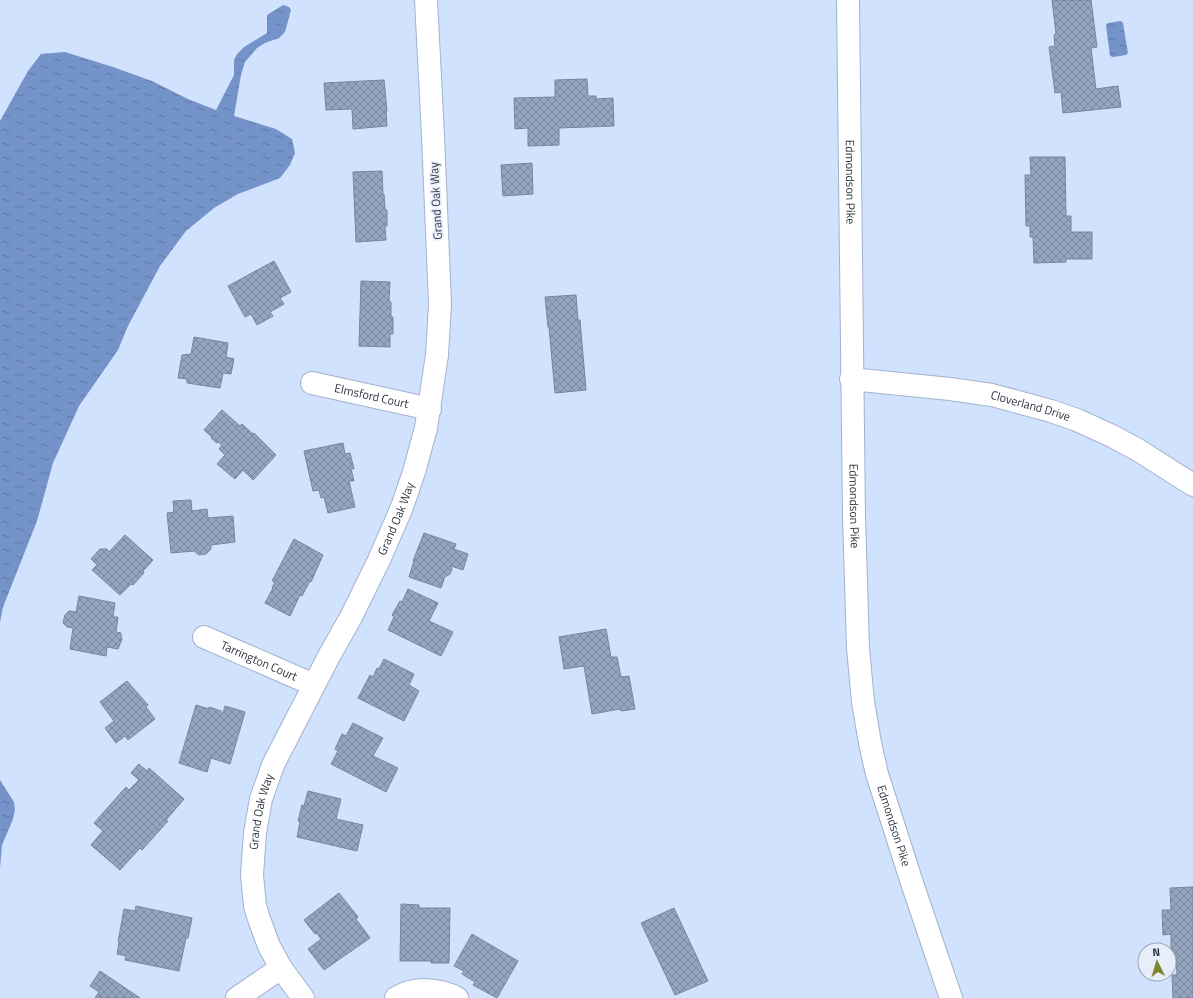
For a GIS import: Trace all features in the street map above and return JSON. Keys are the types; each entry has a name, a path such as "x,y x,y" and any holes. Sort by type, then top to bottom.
{"street":[{"name":"Grand Oak Way","path":"303,998 281,968 269,946 255,906 252,868 255,833 261,799 271,771 372,575 398,517 421,449 430,409 438,349 440,304 426,0"},
{"name":"Edmondson Pike","path":"848,0 851,379 858,648 863,702 879,782 951,998"},
{"name":"Cloverland Drive","path":"851,379 950,389 992,395 1051,411 1077,420 1112,436 1142,452 1193,485"},
{"name":"Elmsford Court","path":"312,383 430,409"},
{"name":"Tarrington Court","path":"204,637 314,685"},
{"path":"237,998 281,968"},
{"path":"396,998 411,992 428,990 445,993 457,998"}],"water":[{"path":"283,5 289,7 291,10 285,32 279,38 265,43 257,48 245,62 241,75 234,116 276,129 292,139 295,153 290,165 280,178 238,194 214,208 186,231 160,266 128,326 118,350 79,406 53,463 37,521 3,607 0,622 0,121 28,71 41,54 65,52 152,81 188,99 216,110 234,75 234,60 237,54 244,47 267,33 267,15"},
{"path":"1121,21 1123,23 1128,53 1126,55 1113,57 1110,56 1106,25 1108,23"},
{"path":"0,780 14,802 15,810 13,819 2,845 0,868"}],"building":[{"path":"1052,0 1091,0 1097,47 1091,48 1096,89 1118,86 1121,107 1063,113 1061,92 1055,93 1049,47 1055,46 1054,35 1056,34"},
{"path":"587,79 588,96 596,96 596,99 613,98 614,126 559,128 559,145 528,146 528,128 515,129 514,98 555,97 555,80"},
{"path":"384,80 387,126 353,129 352,109 326,110 324,83"},
{"path":"1030,157 1065,157 1066,216 1071,216 1071,232 1092,232 1092,259 1066,259 1066,262 1034,263 1033,237 1030,237 1030,226 1026,226 1025,175 1031,175"},
{"path":"532,163 533,194 503,196 501,165"},
{"path":"382,171 383,195 384,194 385,210 387,210 387,226 385,226 386,240 356,242 353,172"},
{"path":"274,261 291,292 280,298 284,304 270,312 273,316 257,325 251,314 245,317 228,286"},
{"path":"361,281 390,282 389,302 391,302 391,317 393,317 393,334 390,334 390,347 359,346"},
{"path":"576,295 578,320 580,320 586,390 555,393 545,297"},
{"path":"194,337 228,343 226,357 234,359 231,374 223,373 220,388 187,383 187,379 178,378 182,355 191,354"},
{"path":"222,410 240,426 242,424 253,434 254,433 276,455 253,480 243,470 235,479 217,464 225,455 219,449 222,445 211,438 212,437 204,430"},
{"path":"343,443 345,454 350,453 354,469 351,469 354,481 349,481 355,507 328,513 324,497 321,498 319,490 313,491 304,451"},
{"path":"191,500 192,511 207,509 208,518 233,516 235,542 211,545 211,549 206,554 199,555 194,551 171,553 167,513 174,512 173,501"},
{"path":"424,533 456,544 454,549 468,554 463,570 451,566 452,569 450,574 445,576 441,588 409,577 413,561"},
{"path":"125,535 153,560 133,585 131,584 120,595 92,570 97,565 91,559 100,549 107,549 109,552"},
{"path":"294,539 323,555 311,582 310,581 302,596 300,595 290,616 265,603 275,582 272,581"},
{"path":"408,589 438,603 429,621 453,632 441,656 388,630 394,617 392,615 400,601 402,602"},
{"path":"79,596 115,603 113,617 118,617 116,632 121,633 122,639 118,649 107,647 106,656 70,649 73,628 67,627 63,623 65,615 69,611 76,612"},
{"path":"606,629 611,657 617,657 621,677 629,676 635,709 621,711 620,709 592,714 584,666 564,669 559,637"},
{"path":"384,659 414,674 409,685 419,691 404,721 358,698 370,675 373,677 377,668 379,669"},
{"path":"127,681 148,705 146,707 155,719 128,740 125,736 116,743 105,728 114,721 100,702"},
{"path":"196,705 209,709 209,707 223,713 225,706 245,712 230,764 211,758 207,772 179,763"},
{"path":"353,723 383,738 373,756 398,768 386,792 331,764 338,751 335,749 342,734 346,736"},
{"path":"139,764 147,771 149,768 184,799 166,820 168,821 142,850 140,848 120,870 91,845 103,831 94,823 126,787 129,790 139,780 131,773"},
{"path":"308,791 341,799 336,819 363,825 357,851 297,837 300,822 298,821 302,805 304,806"},
{"path":"1193,887 1193,998 1173,998 1172,982 1177,982 1177,942 1171,942 1171,934 1163,935 1162,910 1171,910 1170,888"},
{"path":"339,893 358,917 356,919 370,938 324,970 308,949 321,939 304,920"},
{"path":"401,904 419,905 419,908 450,908 449,963 431,963 431,961 400,961"},
{"path":"136,906 192,918 179,971 125,960 126,956 117,954 124,909 135,911"},
{"path":"674,908 708,981 675,995 641,923"},
{"path":"472,934 518,961 497,998 473,985 475,982 462,974 464,971 454,966"},
{"path":"100,971 140,998 95,998 99,992 90,986"}]}
